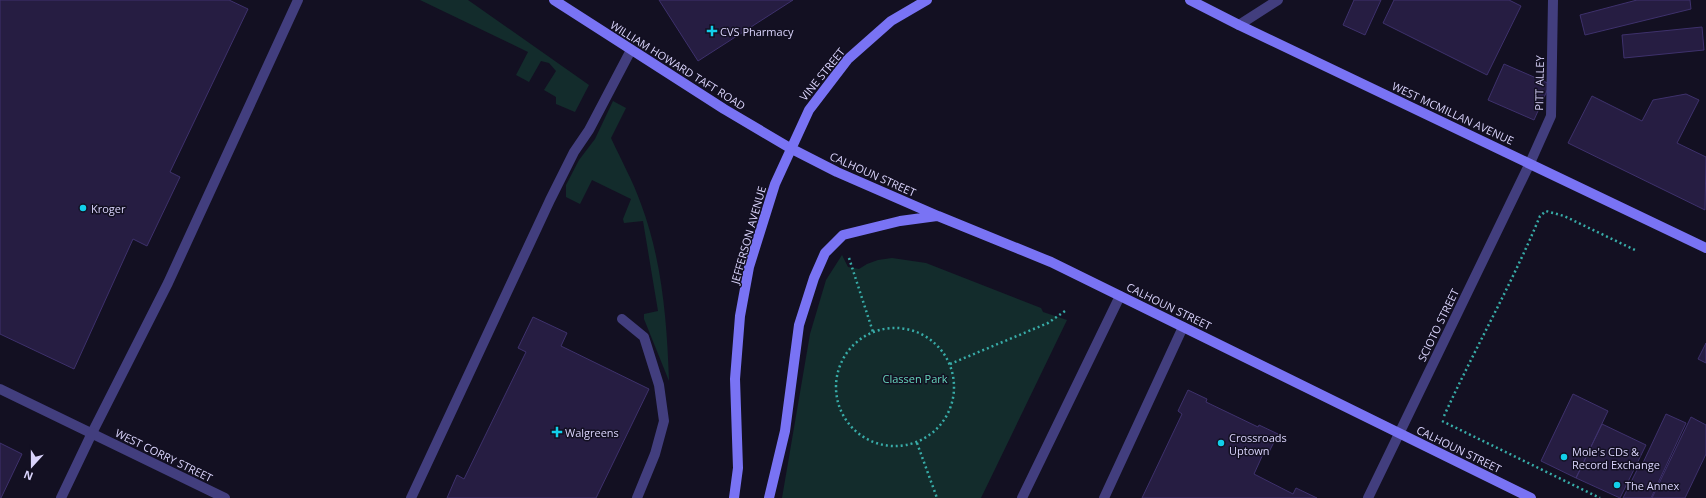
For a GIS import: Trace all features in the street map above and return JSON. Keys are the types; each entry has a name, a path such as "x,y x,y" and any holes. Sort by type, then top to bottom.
{"main road":[{"name":"WILLIAM HOWARD TAFT ROAD","path":"554,0 724,110 790,148"},
{"name":"VINE STREET","path":"790,148 809,110 848,58 891,21 927,0"},
{"name":"WEST MCMILLAN AVENUE","path":"1190,0 1239,25 1706,248"},
{"name":"CALHOUN STREET","path":"790,148 854,180 1051,262 1531,498"},
{"name":"JEFFERSON AVENUE","path":"734,498 738,468 735,379 740,316 749,267 775,184 790,148"},
{"path":"769,498 785,431 799,325 814,278 825,253 843,235 900,221 938,216"}],"street":[{"path":"61,498 92,433 168,283 298,0"},
{"path":"1239,25 1278,0"},
{"name":"PITT ALLEY","path":"1530,163 1551,116 1553,0"},
{"path":"411,498 550,200 574,152 589,130 631,50"},
{"name":"SCIOTO STREET","path":"1368,498 1530,163"},
{"path":"1022,498 1120,296"},
{"path":"622,319 644,338 659,385 664,421 655,454 637,498"},
{"path":"1104,498 1183,327"},
{"name":"WEST CORRY STREET","path":"0,389 225,498"}],"path":[{"path":"1444,416 1509,284 1540,216 1546,211 1564,216 1637,251"},
{"path":"849,258 873,332"},
{"path":"950,364 1048,323 1065,311"},
{"path":"891,328 910,330 926,336 941,348 950,364 955,382 951,408 946,419 933,433 916,443 901,446 890,446 870,441 854,430 842,414 836,395 837,375 844,357 856,342 873,332 891,328"},
{"path":"1442,421 1600,498"},
{"path":"916,443 937,498"}],"green space":[{"path":"420,0 468,0 589,85 575,112 556,104 556,97 544,90 556,71 549,63 541,61 529,82 516,75 528,52"},
{"path":"613,101 626,108 611,138 638,195 648,225 659,269 665,313 669,381 644,319 644,314 658,311 643,221 624,223 623,219 631,199 592,180 580,204 566,197 566,185 579,160 595,139"},
{"name":"Classen Park","path":"842,255 848,267 859,269 878,260 892,258 926,263 1041,308 1043,312 1067,320 981,498 782,498 810,334 826,280"}],"building":[{"name":"Kroger","path":"0,0 229,0 248,9 170,172 180,177 147,246 133,239 74,369 0,334"},
{"name":"CVS Pharmacy","path":"659,0 793,0 698,61"},
{"path":"1354,0 1381,0 1365,35 1343,25"},
{"path":"1394,0 1509,0 1521,6 1487,75 1383,23"},
{"path":"1637,0 1690,0 1691,9 1585,35 1580,15"},
{"path":"1702,27 1704,50 1624,58 1622,35"},
{"path":"1504,64 1550,84 1534,120 1488,100"},
{"path":"1686,94 1699,100 1677,143 1706,157 1705,210 1568,143 1592,96 1642,121 1653,100"},
{"name":"Walgreens","path":"533,317 567,333 561,346 649,389 596,498 447,498 457,475 464,479 526,352 518,348"},
{"path":"1706,343 1706,363 1698,359"},
{"name":"Crossroads Uptown","path":"1188,390 1207,399 1206,402 1258,427 1259,425 1278,434 1268,454 1264,452 1254,474 1293,494 1296,488 1317,498 1142,498 1182,414 1178,411"},
{"path":"1573,394 1608,411 1576,478 1541,461"},
{"path":"1666,414 1686,423 1651,498 1623,498 1639,466 1641,467"},
{"path":"1691,417 1706,425 1706,454 1685,498 1652,498"},
{"path":"1602,424 1646,445 1620,498 1576,478"},
{"path":"0,443 22,454 1,498 0,498"}],"place":[{"name":"CVS Pharmacy","path":"712,31"},
{"name":"Kroger","path":"83,208"},
{"name":"Walgreens","path":"557,432"},
{"name":"Crossroads Uptown","path":"1221,443"},
{"name":"Mole's CDs & Record Exchange","path":"1564,457"},
{"name":"The Annex","path":"1617,485"}]}
